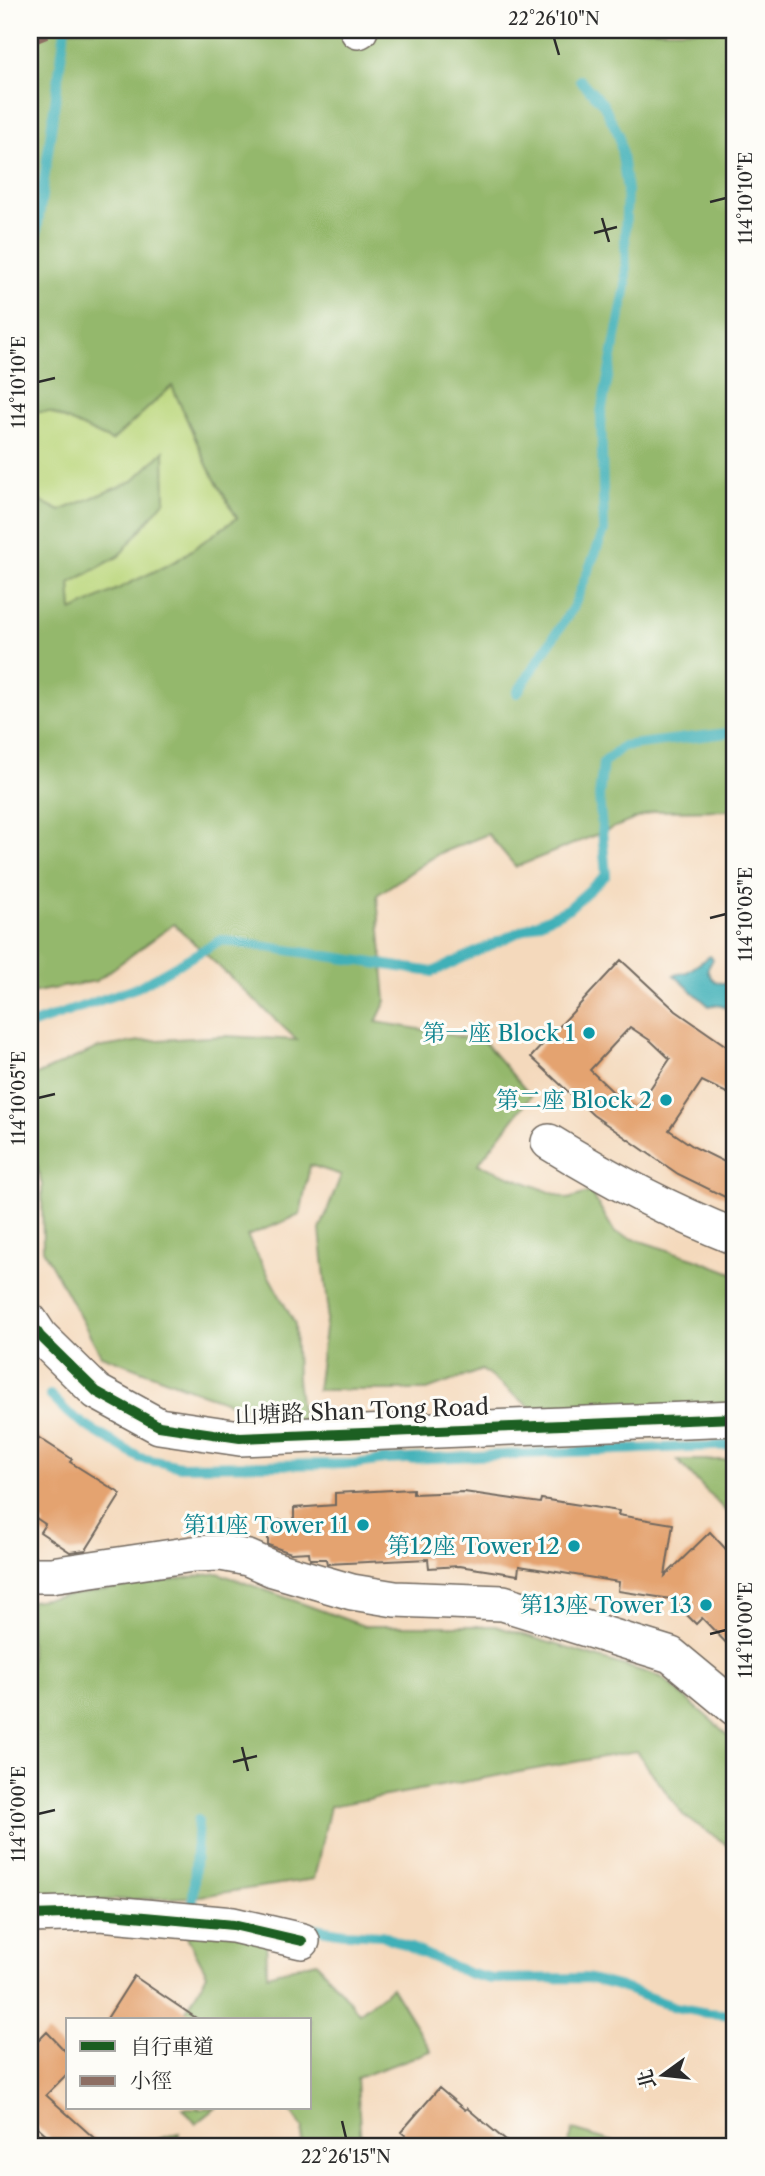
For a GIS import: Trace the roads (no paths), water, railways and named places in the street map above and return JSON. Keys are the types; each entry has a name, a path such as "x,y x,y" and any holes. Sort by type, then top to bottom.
{"street":[{"path":"549,1142 648,1199 735,1237"},
{"name":"山塘路 Shan Tong Road","path":"30,1321 40,1336 97,1392 159,1426 240,1438 735,1419"},
{"path":"30,1575 51,1575 193,1554 221,1553 248,1558 273,1569 352,1592 395,1599 503,1603 671,1655 735,1707"},
{"path":"30,1915 100,1913 233,1925 302,1941"}],"water":[{"path":"710,956 713,959 707,970 713,979 735,983 735,1017 724,1007 709,1006 674,975 687,972"}],"waterway":[{"path":"30,244 36,238 65,30"},
{"path":"517,693 574,606 604,531 601,413 626,286 627,190 619,135 603,104 580,80"},
{"path":"30,1025 138,987 221,940 433,972 568,909 606,875 599,796 603,763 623,746 735,732"},
{"path":"50,1395 68,1413 140,1458 180,1466 355,1464 384,1460 735,1445"},
{"path":"192,1915 198,1820"},
{"path":"303,1926 344,1933 382,1935 470,1974 492,1979 587,1978 618,1986 675,2007 735,2015"}],"place":[{"name":"第一座 Block 1","path":"589,1033"},
{"name":"第二座 Block 2","path":"666,1100"},
{"name":"第11座 Tower 11","path":"363,1525"},
{"name":"第12座 Tower 12","path":"574,1546"},
{"name":"第13座 Tower 13","path":"706,1605"}]}
